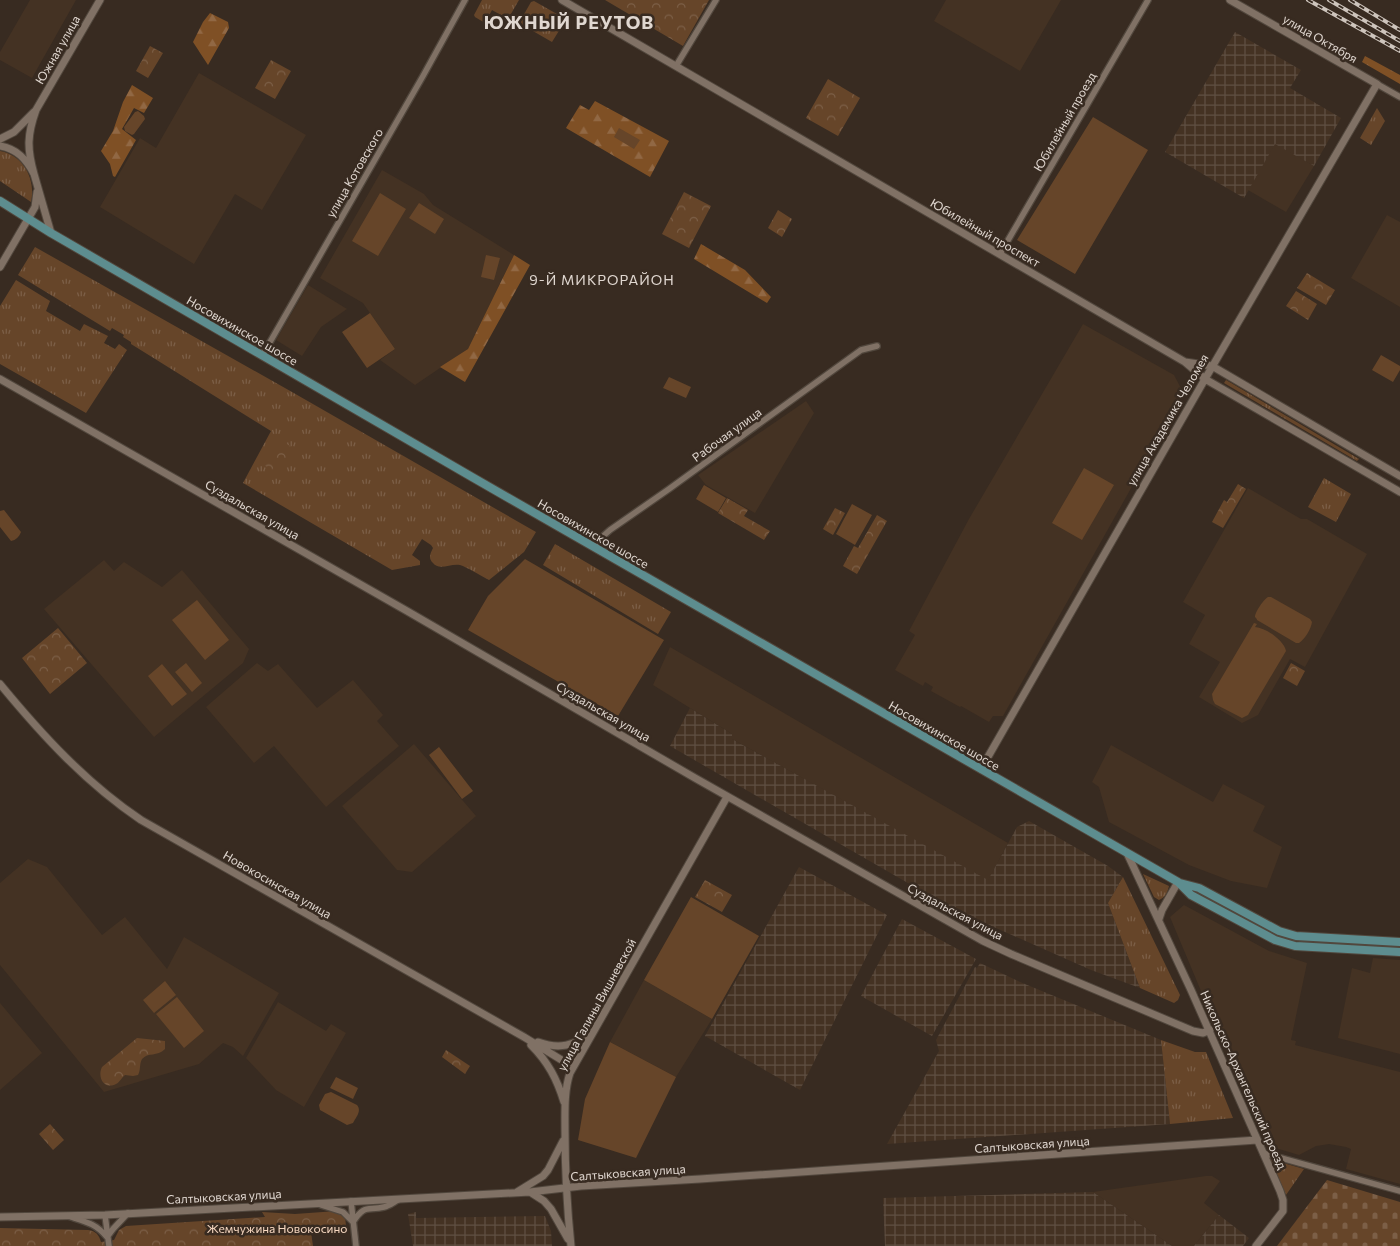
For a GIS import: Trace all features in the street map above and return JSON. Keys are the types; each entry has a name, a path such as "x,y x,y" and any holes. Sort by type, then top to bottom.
{"main road":[{"name":"Носовихинское шоссе","path":"0,200 51,233 262,356 1178,882 1191,894 1275,940 1295,946 1400,952"},
{"name":"Носовихинское шоссе","path":"1178,882 1199,888 1279,930 1296,936 1400,942"}],"street":[{"name":"Южная улица","path":"51,233 37,189 28,150 32,120 100,0"},
{"name":"улица Котовского","path":"262,356 465,0"},
{"name":"Юбилейный проспект","path":"562,0 1185,362 1212,366 1400,476"},
{"path":"676,66 716,0"},
{"name":"Юбилейный проезд","path":"1000,254 1148,0"},
{"name":"улица Октября","path":"1230,0 1400,97"},
{"name":"улица Академика Челомея","path":"980,769 1377,84"},
{"name":"Южная улица","path":"0,139 20,127 36,110"},
{"path":"0,146 21,155 34,174"},
{"path":"0,267 35,207 37,189"},
{"name":"Рабочая улица","path":"595,548 601,538 610,530 861,350 876,346"},
{"path":"1185,362 1205,378 1400,492"},
{"name":"Суздальская улица","path":"0,379 985,942 1193,1032 1203,1033 1210,1030"},
{"name":"Новокосинская улица","path":"0,684 31,722 62,755 84,776 129,812 373,953 524,1037 573,1067"},
{"name":"улица Галины Вишневской","path":"570,1244 565,1138 565,1104 568,1079 573,1067 728,796"},
{"name":"Никольско-Архангельский проезд","path":"1127,853 1210,1030 1280,1191 1283,1211 1256,1246"},
{"path":"1159,919 1166,902 1178,882"},
{"path":"1148,899 1160,904 1166,902"},
{"path":"524,1037 556,1047 566,1046 594,1033"},
{"path":"524,1037 547,1063 559,1084 565,1104"},
{"path":"516,1193 543,1176 565,1138"},
{"name":"Салтыковская улица","path":"0,1218 105,1215 516,1193 1257,1140"},
{"path":"1263,1153 1400,1191"},
{"path":"530,1192 544,1201 551,1209 570,1244"},
{"path":"353,1222 365,1209 385,1207 400,1198"},
{"path":"351,1201 356,1246"},
{"path":"314,1203 343,1212 353,1222"},
{"path":"108,1237 112,1229 128,1213"},
{"path":"105,1215 109,1246"},
{"path":"66,1216 91,1223 108,1237"}],"shaded area":[{"path":"30,0 76,0 32,78 0,60 0,52"},
{"path":"946,0 1061,0 1020,71 934,21"},
{"path":"1235,32 1301,70 1290,88 1341,118 1314,166 1275,144 1244,198 1165,152"},
{"path":"199,73 306,135 262,210 235,194 194,264 100,207 140,138 156,148"},
{"path":"1275,143 1314,166 1286,212 1248,190"},
{"path":"382,170 424,194 433,205 514,255 468,349 415,385 380,360 395,349 363,303 320,278"},
{"path":"1387,215 1400,222 1400,307 1351,278"},
{"path":"308,285 347,309 321,327 302,356 276,340"},
{"path":"1083,324 1174,375 1184,394 1003,716 993,716 989,722 931,691 933,687 925,682 923,686 895,670 915,635 909,631 969,519"},
{"path":"806,401 814,413 755,513 706,485 698,475"},
{"path":"1248,488 1301,519 1307,519 1367,554 1305,667 1290,659 1258,715 1242,723 1199,697 1220,662 1189,644 1205,615 1183,602"},
{"path":"104,560 114,571 124,562 162,587 182,570 249,649 243,663 154,737 44,609"},
{"path":"670,647 1008,843 988,881 732,739 732,734 653,685"},
{"path":"257,663 268,671 278,664 317,708 353,680 383,715 377,721 399,746 326,807 274,746 254,763 206,707"},
{"path":"690,708 732,734 732,739 988,880 1017,827 1029,821 1108,866 1123,877 1108,903 1140,988 1091,970 953,909 670,746"},
{"path":"414,744 476,816 412,872 397,870 342,806"},
{"path":"1111,745 1213,802 1223,784 1265,806 1253,831 1282,847 1267,888 1231,881 1189,865 1109,822 1099,787 1092,782"},
{"path":"28,859 47,867 102,935 125,917 167,969 184,937 279,993 243,1056 233,1047 223,1043 199,1064 104,1092 0,965 0,883"},
{"path":"799,867 887,915 800,1090 705,1036"},
{"path":"1184,905 1269,951 1307,963 1291,1040 1296,1041 1295,1045 1400,1072 1400,1184 1346,1169 1351,1149 1346,1147 1329,1144 1316,1146 1299,1155 1269,1146 1170,917"},
{"path":"902,919 976,959 932,1036 861,996"},
{"path":"1373,958 1400,960 1400,1054 1338,1038 1352,968 1370,973"},
{"path":"980,963 1020,982 1161,1040 1170,1124 887,1144 939,1051 936,1040 975,967 977,968"},
{"path":"644,980 712,1019 676,1077 610,1042"},
{"path":"278,1002 326,1031 331,1024 346,1033 304,1107 276,1090 246,1058"},
{"path":"0,1003 42,1053 0,1090"},
{"path":"1212,1176 1220,1181 1204,1203 1219,1215 1194,1246 1172,1246 1093,1192"},
{"path":"1093,1192 1172,1246 885,1246 883,1198"},
{"path":"416,1212 416,1218 545,1216 551,1231 552,1246 413,1246 408,1214"},
{"path":"1219,1215 1249,1238 1243,1246 1194,1246"}],"green space":[{"path":"482,0 519,0 508,19 492,10 485,23 474,15"},
{"path":"605,0 709,0 683,46"},
{"path":"534,1 564,18 565,21 552,42 519,23 531,2"},
{"path":"210,13 228,22 229,28 208,65 193,42"},
{"path":"150,46 163,53 148,78 136,71"},
{"path":"1365,56 1400,75 1400,84 1362,62"},
{"path":"271,60 291,71 275,99 255,88"},
{"path":"828,79 860,98 838,136 806,118"},
{"path":"132,85 153,98 144,113 134,108 122,129 136,140 115,177 113,176 110,164 101,151 113,131 123,102"},
{"path":"595,101 669,141 650,177 566,128 580,105 589,110"},
{"path":"1377,108 1385,121 1371,145 1360,138"},
{"path":"138,111 145,119 132,135 125,131 124,127 135,112"},
{"path":"1093,117 1148,150 1075,274 1017,240"},
{"path":"619,128 640,140 634,149 614,137"},
{"path":"0,151 8,153 22,163 32,185 31,202 0,181"},
{"path":"684,192 711,206 689,248 662,234"},
{"path":"380,193 406,209 378,256 352,241"},
{"path":"419,203 444,219 435,234 409,218"},
{"path":"778,210 792,219 782,237 768,228"},
{"path":"701,244 745,270 771,297 767,303 694,259"},
{"path":"35,247 536,532 524,552 489,580 460,565 442,567 436,565 430,558 433,548 422,539 412,555 420,561 420,565 392,570 243,483 271,431 131,344 131,342 123,337 124,335 112,328 110,331 18,275"},
{"path":"486,255 500,258 494,280 481,277"},
{"path":"514,255 530,265 465,382 440,367 468,349"},
{"path":"1307,273 1335,290 1326,305 1297,288"},
{"path":"16,280 50,301 46,311 80,331 84,324 108,336 104,343 115,349 119,344 127,350 86,413 0,364 0,306"},
{"path":"1296,291 1317,304 1308,320 1286,306"},
{"path":"370,313 395,349 367,368 342,332"},
{"path":"1381,355 1400,366 1400,370 1393,382 1372,370"},
{"path":"669,377 691,387 686,398 663,388"},
{"path":"1226,380 1359,459 1357,461 1224,383"},
{"path":"280,440 295,449 279,475 264,465"},
{"path":"1084,468 1114,485 1082,540 1052,523"},
{"path":"1324,478 1351,494 1336,522 1308,507"},
{"path":"1238,484 1246,489 1223,528 1212,522 1224,500 1227,502"},
{"path":"704,485 726,498 718,512 696,499"},
{"path":"727,498 748,510 744,516 770,531 764,540 718,513"},
{"path":"852,504 872,515 855,545 836,534"},
{"path":"835,508 845,513 833,535 823,529"},
{"path":"4,510 21,532 17,538 11,541 0,527 0,511"},
{"path":"877,515 887,521 857,574 843,566 854,546 858,548"},
{"path":"555,544 671,612 658,634 543,565"},
{"path":"525,559 664,640 618,716 468,630 488,596"},
{"path":"1268,597 1310,619 1312,622 1309,631 1299,643 1257,620 1255,617 1256,612"},
{"path":"197,600 229,640 205,660 172,620"},
{"path":"1254,623 1257,624 1255,627 1274,635 1285,647 1286,651 1248,715 1242,718 1215,704 1212,694"},
{"path":"58,628 87,663 50,694 22,658"},
{"path":"186,663 202,683 192,692 175,672"},
{"path":"1291,663 1305,671 1297,686 1283,678"},
{"path":"162,664 187,694 172,706 148,676"},
{"path":"439,747 473,791 462,799 429,755"},
{"path":"1143,874 1169,886 1163,898 1159,900 1154,897"},
{"path":"1123,877 1180,995 1174,1003 1140,988 1108,903"},
{"path":"705,880 732,895 722,912 695,897"},
{"path":"691,897 759,936 712,1019 644,980"},
{"path":"165,981 176,995 154,1013 143,1000"},
{"path":"177,997 204,1031 184,1048 156,1014"},
{"path":"137,1038 165,1041 165,1049 159,1053 144,1057 138,1075 125,1075 116,1084 105,1084 100,1075 102,1067"},
{"path":"1161,1040 1195,1052 1206,1052 1233,1118 1170,1124"},
{"path":"610,1042 676,1077 636,1158 578,1140 585,1099"},
{"path":"446,1050 470,1066 465,1074 442,1057"},
{"path":"336,1077 358,1088 353,1099 330,1088"},
{"path":"331,1092 357,1105 359,1112 353,1123 347,1125 320,1110 319,1105 325,1094"},
{"path":"50,1124 64,1140 53,1150 39,1134"},
{"path":"1269,1159 1304,1169 1286,1195"},
{"path":"1327,1180 1400,1202 1400,1246 1277,1246"},
{"name":"Жемчужина Новокосино","path":"337,1211 345,1215 346,1227 311,1232 313,1246 0,1246 0,1228 88,1230 97,1234 101,1242 114,1240 119,1230 126,1226 265,1217 262,1212 295,1214"}],"railway":[{"path":"1308,0 1400,51"},
{"path":"1329,0 1400,41"},
{"path":"1350,0 1400,30"}],"district":[{"name":"ЮЖНЫЙ РЕУТОВ","path":"569,23"},
{"name":"9-Й МИКРОРАЙОН","path":"602,280"}]}
